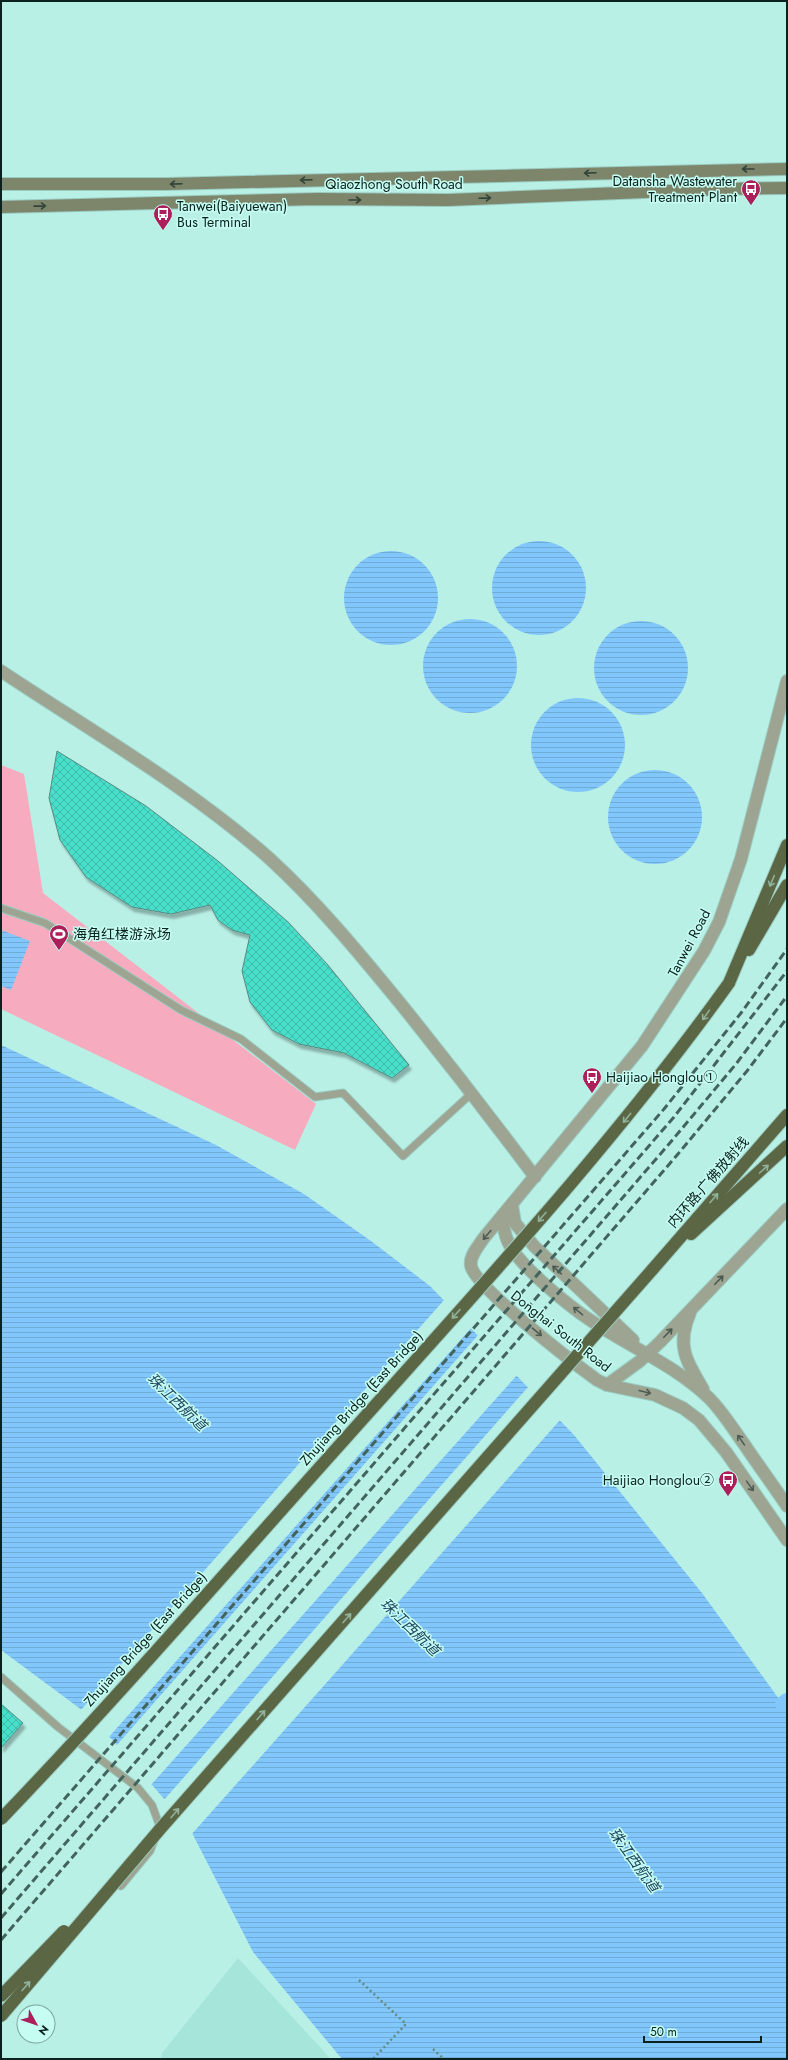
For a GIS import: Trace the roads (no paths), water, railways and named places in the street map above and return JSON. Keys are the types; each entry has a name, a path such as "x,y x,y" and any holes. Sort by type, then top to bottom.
{"highway":[{"path":"728,983 787,845"},
{"path":"728,983 787,885"},
{"name":"Zhujiang Bridge (East Bridge)","path":"1,1819 28,1792 458,1313 560,1196 657,1080 728,983"},
{"name":"内环路-广佛放射线","path":"652,1270 787,1115"},
{"path":"1,2016 161,1828 652,1270 787,1146"},
{"path":"1,1825 28,1792"},
{"path":"1,1996 161,1828"}],"main road":[{"name":"Qiaozhong South Road","path":"1,184 166,184 787,169"},
{"name":"Qiaozhong South Road","path":"1,207 317,199 448,200 720,189 787,188"}],"street":[{"path":"1,671 163,778 218,818 270,859 316,904 353,945 472,1093 535,1177"},
{"name":"Tanwei Road","path":"535,1177 642,1046 692,973 719,922 741,859 787,681"},
{"name":"Donghai South Road","path":"535,1177 503,1215 474,1254 470,1265 480,1283 500,1302 578,1366 607,1385 656,1395 683,1408 699,1420 726,1452 787,1540"},
{"path":"512,1205 515,1223 534,1246 648,1353"},
{"path":"607,1385 648,1353 787,1209"},
{"name":"Donghai South Road","path":"503,1215 503,1227 508,1243 530,1269 594,1323 648,1353 694,1386 709,1399 731,1426 787,1506"},
{"path":"692,1309 682,1336 683,1347 686,1360 709,1399"}],"lane":[{"path":"1,908 45,923 181,1010 241,1039 315,1097 343,1093 403,1156 472,1093"},
{"path":"1,1677 58,1726 138,1788 152,1805 159,1824 150,1851 121,1886"}],"water":[{"path":"530,541 548,541 557,544 573,554 583,570 586,579 586,597 583,606 573,622 557,632 548,635 530,635 521,632 505,622 495,606 492,597 492,579 495,570 505,554 521,544"},
{"path":"382,551 400,551 409,554 425,564 435,580 438,589 438,607 435,616 425,632 409,642 400,645 382,645 373,642 357,632 347,616 344,607 344,589 347,580 357,564 373,554"},
{"path":"461,619 479,619 488,622 504,632 514,648 517,657 517,675 514,684 504,700 488,710 479,713 461,713 452,710 436,700 426,684 423,675 423,657 426,648 436,632 452,622"},
{"path":"632,621 650,621 659,624 675,634 685,650 688,659 688,677 685,686 675,702 659,712 650,715 632,715 623,712 607,702 597,686 594,677 594,659 597,650 607,634 623,624"},
{"path":"569,698 587,698 596,701 612,711 622,727 625,736 625,754 622,763 612,779 596,789 587,792 569,792 560,789 544,779 534,763 531,754 531,736 534,727 544,711 560,701"},
{"path":"646,770 664,770 673,773 689,783 699,799 702,808 702,826 699,835 689,851 673,861 664,864 646,864 637,861 621,851 611,835 608,826 608,808 611,799 621,783 637,773"},
{"path":"1,930 30,941 11,990 1,986"},
{"name":"珠江西航道","path":"1,1045 216,1145 304,1194 371,1241 430,1286 574,1435 702,1593 787,1710 787,2059 342,2059 253,1952 189,1827 94,1719 1,1650"}],"waterway":[{"path":"783,1704 787,1701"}],"railway":[{"path":"1,1872 664,1109 741,1013 787,949"},
{"path":"1,1894 674,1117 787,971"},
{"path":"1,1918 669,1144 736,1064 787,996"},
{"path":"1,1940 678,1154 747,1071 787,1018"}],"place":[{"name":"Datansha Wastewater Treatment Plant","path":"751,206"},
{"name":"Tanwei(Baiyuewan) Bus Terminal","path":"163,231"},
{"name":"海角红楼游泳场","path":"59,951"},
{"name":"Haijiao Honglou①","path":"592,1094"},
{"name":"Haijiao Honglou②","path":"728,1497"}]}
